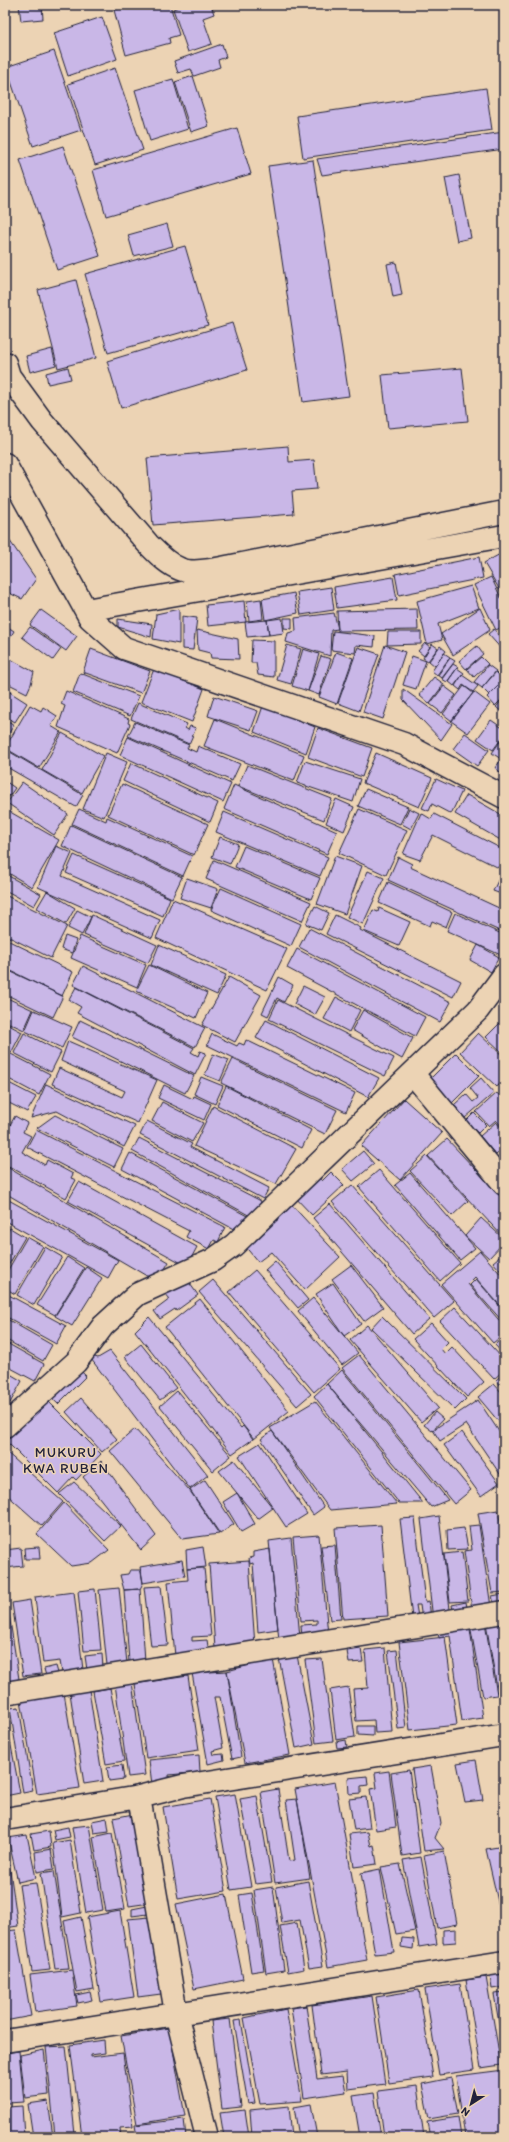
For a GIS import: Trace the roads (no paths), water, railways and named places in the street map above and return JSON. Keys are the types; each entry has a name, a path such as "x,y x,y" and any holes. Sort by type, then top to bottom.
{"street":[{"path":"5,363 9,376 47,426 148,544 167,561 181,570 204,571 232,566 504,512"},
{"path":"5,464 90,618 124,648 404,744 504,797"},
{"path":"86,610 504,536"},
{"path":"5,1426 76,1362 103,1326 138,1294 208,1264 234,1246 478,1010 504,975"},
{"path":"413,1074 504,1184"},
{"path":"5,1693 504,1612"},
{"path":"5,1819 139,1797 184,1786 504,1735"},
{"path":"139,1797 176,2013 207,2137"},
{"path":"5,2042 176,2013 504,1962"}],"district":[{"name":"MUKURU KWA RUBEN","path":"66,1460"}]}
